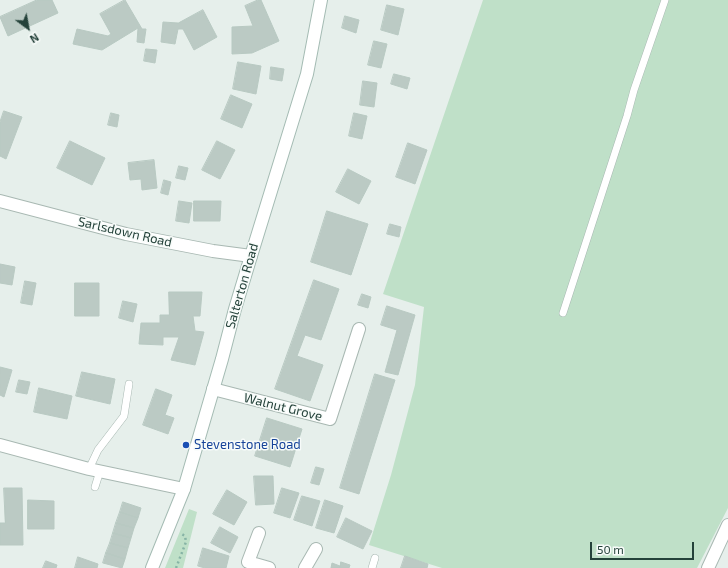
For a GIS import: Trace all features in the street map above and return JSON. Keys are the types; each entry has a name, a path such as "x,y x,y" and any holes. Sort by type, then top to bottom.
{"street":[{"name":"Salterton Road","path":"152,568 184,489 250,256 307,74 321,0"},
{"name":"Sarlsdown Road","path":"0,201 126,234 213,251 250,256"},
{"name":"Walnut Grove","path":"213,389 330,419 359,329"},
{"path":"0,445 94,470 184,489"},
{"path":"708,568 728,525"},
{"path":"259,533 248,562 269,568"},
{"path":"305,568 316,549"}],"lane":[{"path":"563,313 627,116 634,90 665,0"},
{"path":"95,487 94,470 98,450 124,416 129,384"},
{"path":"372,568 375,558"}],"path":[{"path":"176,568 186,542 185,536 177,532"}],"green space":[{"path":"483,0 728,0 728,508 697,568 442,568 369,545 391,475 415,385 424,307 383,294"},
{"path":"189,509 197,512 183,568 165,568"}],"building":[{"path":"37,0 52,0 58,13 8,36 0,17"},
{"path":"125,0 142,29 146,29 144,43 137,42 138,28 102,50 73,44 77,29 108,36 111,34 100,14"},
{"path":"261,0 279,41 252,53 232,54 232,27 253,26 245,6"},
{"path":"387,5 404,9 398,35 381,30"},
{"path":"203,10 217,37 194,50 183,29 178,29 175,44 161,42 163,22 178,23"},
{"path":"345,16 359,20 356,33 342,28"},
{"path":"374,41 387,44 381,68 368,65"},
{"path":"146,49 157,50 155,63 144,61"},
{"path":"238,62 261,66 256,94 233,89"},
{"path":"271,67 284,69 282,81 270,79"},
{"path":"394,74 410,78 407,89 391,84"},
{"path":"363,81 377,83 374,107 360,105"},
{"path":"231,95 252,104 242,128 221,119"},
{"path":"4,111 22,117 6,159 0,156 0,122"},
{"path":"111,113 119,115 117,127 108,125"},
{"path":"354,113 367,116 362,139 349,136"},
{"path":"70,141 105,158 92,185 57,168"},
{"path":"217,141 235,150 220,179 202,170"},
{"path":"408,143 427,150 415,184 396,177"},
{"path":"154,160 157,188 142,190 141,179 130,180 128,163"},
{"path":"179,166 188,168 185,180 176,178"},
{"path":"348,169 371,181 359,204 336,192"},
{"path":"164,180 171,182 168,195 161,193"},
{"path":"179,201 192,203 189,223 176,221"},
{"path":"194,201 221,201 220,221 194,221"},
{"path":"327,211 368,224 351,275 311,262"},
{"path":"390,224 401,227 399,237 387,234"},
{"path":"0,264 15,267 12,285 0,283"},
{"path":"314,280 339,289 321,340 305,335 297,356 323,365 310,401 275,389"},
{"path":"25,281 36,283 32,305 21,303"},
{"path":"75,283 99,283 99,316 75,316"},
{"path":"169,292 202,292 200,316 193,316 195,331 204,332 195,365 171,360 179,337 163,337 163,345 139,344 141,323 160,323 160,315 169,315"},
{"path":"362,294 371,297 368,308 358,305"},
{"path":"123,301 137,304 133,322 119,318"},
{"path":"387,306 415,315 398,375 385,372 397,330 381,325"},
{"path":"0,367 12,370 4,397 0,395"},
{"path":"82,372 115,379 110,404 76,396"},
{"path":"375,374 395,380 359,494 340,488"},
{"path":"19,380 30,382 27,394 16,392"},
{"path":"39,388 72,396 67,419 34,412"},
{"path":"156,389 172,395 165,415 174,418 168,434 143,425"},
{"path":"267,418 302,429 290,467 255,456"},
{"path":"316,467 324,469 319,485 311,483"},
{"path":"254,476 273,476 274,504 256,505"},
{"path":"4,488 22,488 23,545 0,545 0,523 5,523"},
{"path":"282,488 299,493 290,518 274,513"},
{"path":"227,490 247,502 234,525 213,514"},
{"path":"302,496 320,501 312,526 294,520"},
{"path":"28,500 54,501 54,529 28,529"},
{"path":"325,500 343,506 334,533 316,528"},
{"path":"123,502 141,508 138,518 120,512"},
{"path":"120,512 138,518 134,528 116,523"},
{"path":"346,518 372,531 363,549 337,537"},
{"path":"116,523 134,528 131,538 113,533"},
{"path":"220,527 238,537 230,553 211,543"},
{"path":"113,533 131,538 128,548 110,543"},
{"path":"110,543 128,548 125,559 106,553"},
{"path":"203,548 229,556 226,568 205,568 198,566"},
{"path":"106,553 125,559 122,568 103,563"},
{"path":"405,556 428,564 427,568 401,568"},
{"path":"78,557 98,564 97,568 75,568"},
{"path":"46,561 57,565 56,568 43,568"},
{"path":"341,562 350,565 349,568 331,568 332,563 340,566"}],"place":[{"name":"Stevenstone Road","path":"186,445"}]}
